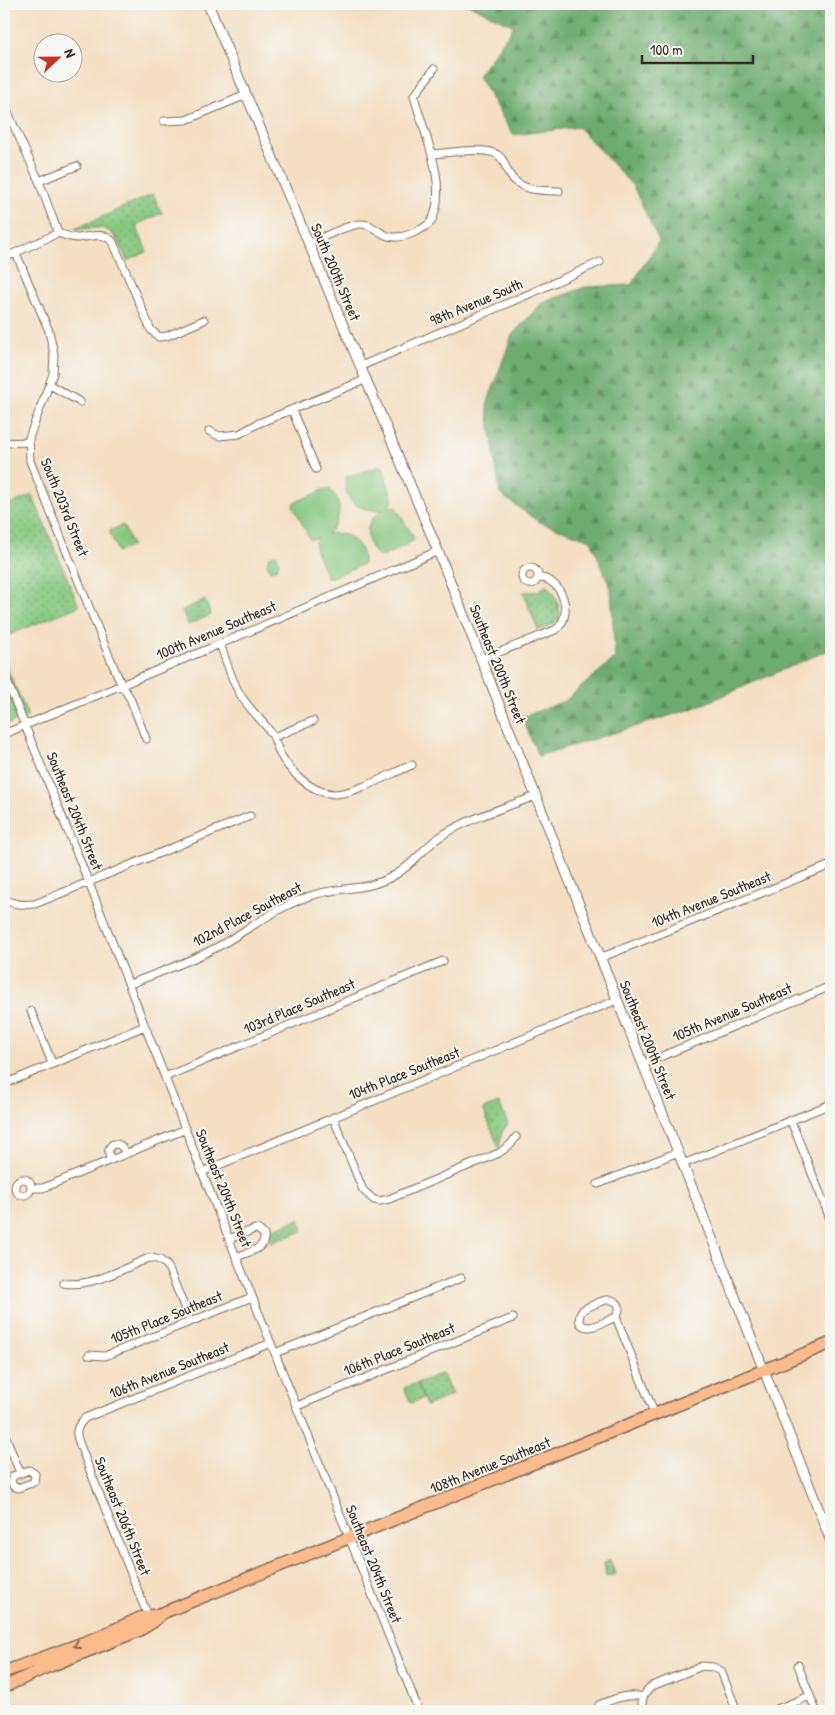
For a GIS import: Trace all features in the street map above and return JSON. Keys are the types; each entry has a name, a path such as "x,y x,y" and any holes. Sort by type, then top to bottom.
{"main road":[{"name":"108th Avenue Southeast","path":"4,1672 96,1638 140,1618 160,1614 831,1344"},
{"name":"108th Avenue Southeast","path":"4,1687 138,1630 153,1622 160,1614"}],"street":[{"name":"South 200th Street","path":"208,4 438,551"},
{"path":"309,244 361,224 368,225 389,236 399,237 409,234 431,222 437,205 433,154 414,96 434,69"},
{"path":"164,121 186,120 246,95"},
{"path":"4,104 39,181 58,233"},
{"path":"433,154 478,150 488,152 498,155 504,162 512,179 524,187 536,190 559,191"},
{"path":"39,181 77,166"},
{"path":"4,258 58,233 73,238 97,235 110,238 151,330 159,336 167,336 204,320"},
{"name":"South 203rd Street","path":"16,253 49,331 54,363 50,385 32,427 29,442 30,461 146,739"},
{"name":"98th Avenue South","path":"361,366 600,262"},
{"path":"208,431 220,436 239,434 259,423 367,380"},
{"path":"50,385 80,402"},
{"path":"292,410 316,469"},
{"path":"4,443 29,442"},
{"name":"100th Avenue Southeast","path":"4,734 438,551"},
{"name":"Southeast 200th Street","path":"438,551 683,1164 831,1541"},
{"path":"482,659 555,630 562,624 566,615 558,587 549,580 538,578"},
{"path":"220,644 239,692 274,737 280,754 291,770 305,782 320,791 332,794 342,793 412,764"},
{"name":"Southeast 204th Street","path":"4,674 130,984 164,1077 419,1711"},
{"path":"274,737 313,721"},
{"name":"102nd Place Southeast","path":"130,984 214,948 290,904 308,896 330,890 367,887 389,878 409,864 442,835 536,796"},
{"path":"4,899 23,905 35,904 250,816"},
{"name":"104th Avenue Southeast","path":"600,958 831,866"},
{"name":"103rd Place Southeast","path":"164,1077 443,961"},
{"name":"105th Avenue Southeast","path":"643,1064 831,986"},
{"name":"104th Place Southeast","path":"202,1172 617,1000"},
{"path":"31,1011 52,1063"},
{"path":"4,1084 145,1026"},
{"path":"683,1164 831,1104"},
{"path":"333,1117 363,1190 374,1200 380,1201 389,1199 499,1153 511,1144 516,1137"},
{"path":"791,1121 831,1221"},
{"path":"31,1188 43,1188 186,1130"},
{"path":"111,1160 108,1152 113,1144 122,1146 126,1154"},
{"path":"598,1184 678,1152"},
{"path":"229,1239 255,1229 264,1235 262,1246 236,1257"},
{"path":"64,1283 73,1285 85,1284 149,1258 160,1260 168,1266 190,1321"},
{"path":"275,1353 461,1278"},
{"name":"105th Place Southeast","path":"89,1355 105,1356 252,1297"},
{"path":"616,1317 591,1327 581,1323 579,1313 582,1310 611,1299 616,1301 619,1306 616,1317 655,1415"},
{"name":"106th Place Southeast","path":"297,1406 512,1318"},
{"name":"106th Avenue Southeast","path":"78,1425 85,1418 271,1343"},
{"name":"Southeast 206th Street","path":"78,1425 76,1433 80,1447 148,1616"},
{"path":"4,1432 20,1473"},
{"path":"798,1665 816,1711"},
{"path":"645,1711 642,1703 648,1689 702,1666 718,1668 723,1675 737,1711"},
{"path":"599,1705 622,1696 635,1695 643,1697"},
{"path":"772,1711 810,1696"}],"green space":[{"path":"467,4 831,4 831,649 692,709 538,756 522,717 565,701 615,658 611,589 591,540 539,522 500,494 487,405 512,335 542,303 585,287 631,285 659,241 633,186 578,127 513,135 478,76 514,26"},
{"path":"153,194 162,213 136,225 147,252 127,261 116,238 107,230 102,228 75,229"},
{"path":"383,467 393,501 388,507 395,506 414,538 413,541 383,557 372,550 368,528 376,515 383,510 367,509 355,504 347,493 346,486 346,477"},
{"path":"329,489 334,494 339,506 338,518 327,534 341,534 353,539 361,549 363,556 363,564 330,578 327,577 314,545 318,538 310,539 293,506 294,503"},
{"path":"32,495 79,606 4,637 4,507"},
{"path":"123,525 132,546 118,552 109,531"},
{"path":"276,554 279,562 277,568 270,571 267,564 269,557"},
{"path":"546,586 556,600 560,614 559,618 552,624 538,630 523,592 536,592"},
{"path":"205,600 211,615 188,625 182,610"},
{"path":"4,661 28,716 4,726"},
{"path":"499,1103 508,1124 502,1132 499,1148 483,1109"},
{"path":"299,1219 303,1231 271,1243 269,1231"},
{"path":"442,1373 452,1395 426,1406 417,1383"},
{"path":"417,1383 423,1398 411,1403 404,1388"},
{"path":"610,1560 616,1574 606,1577 604,1563"}]}
